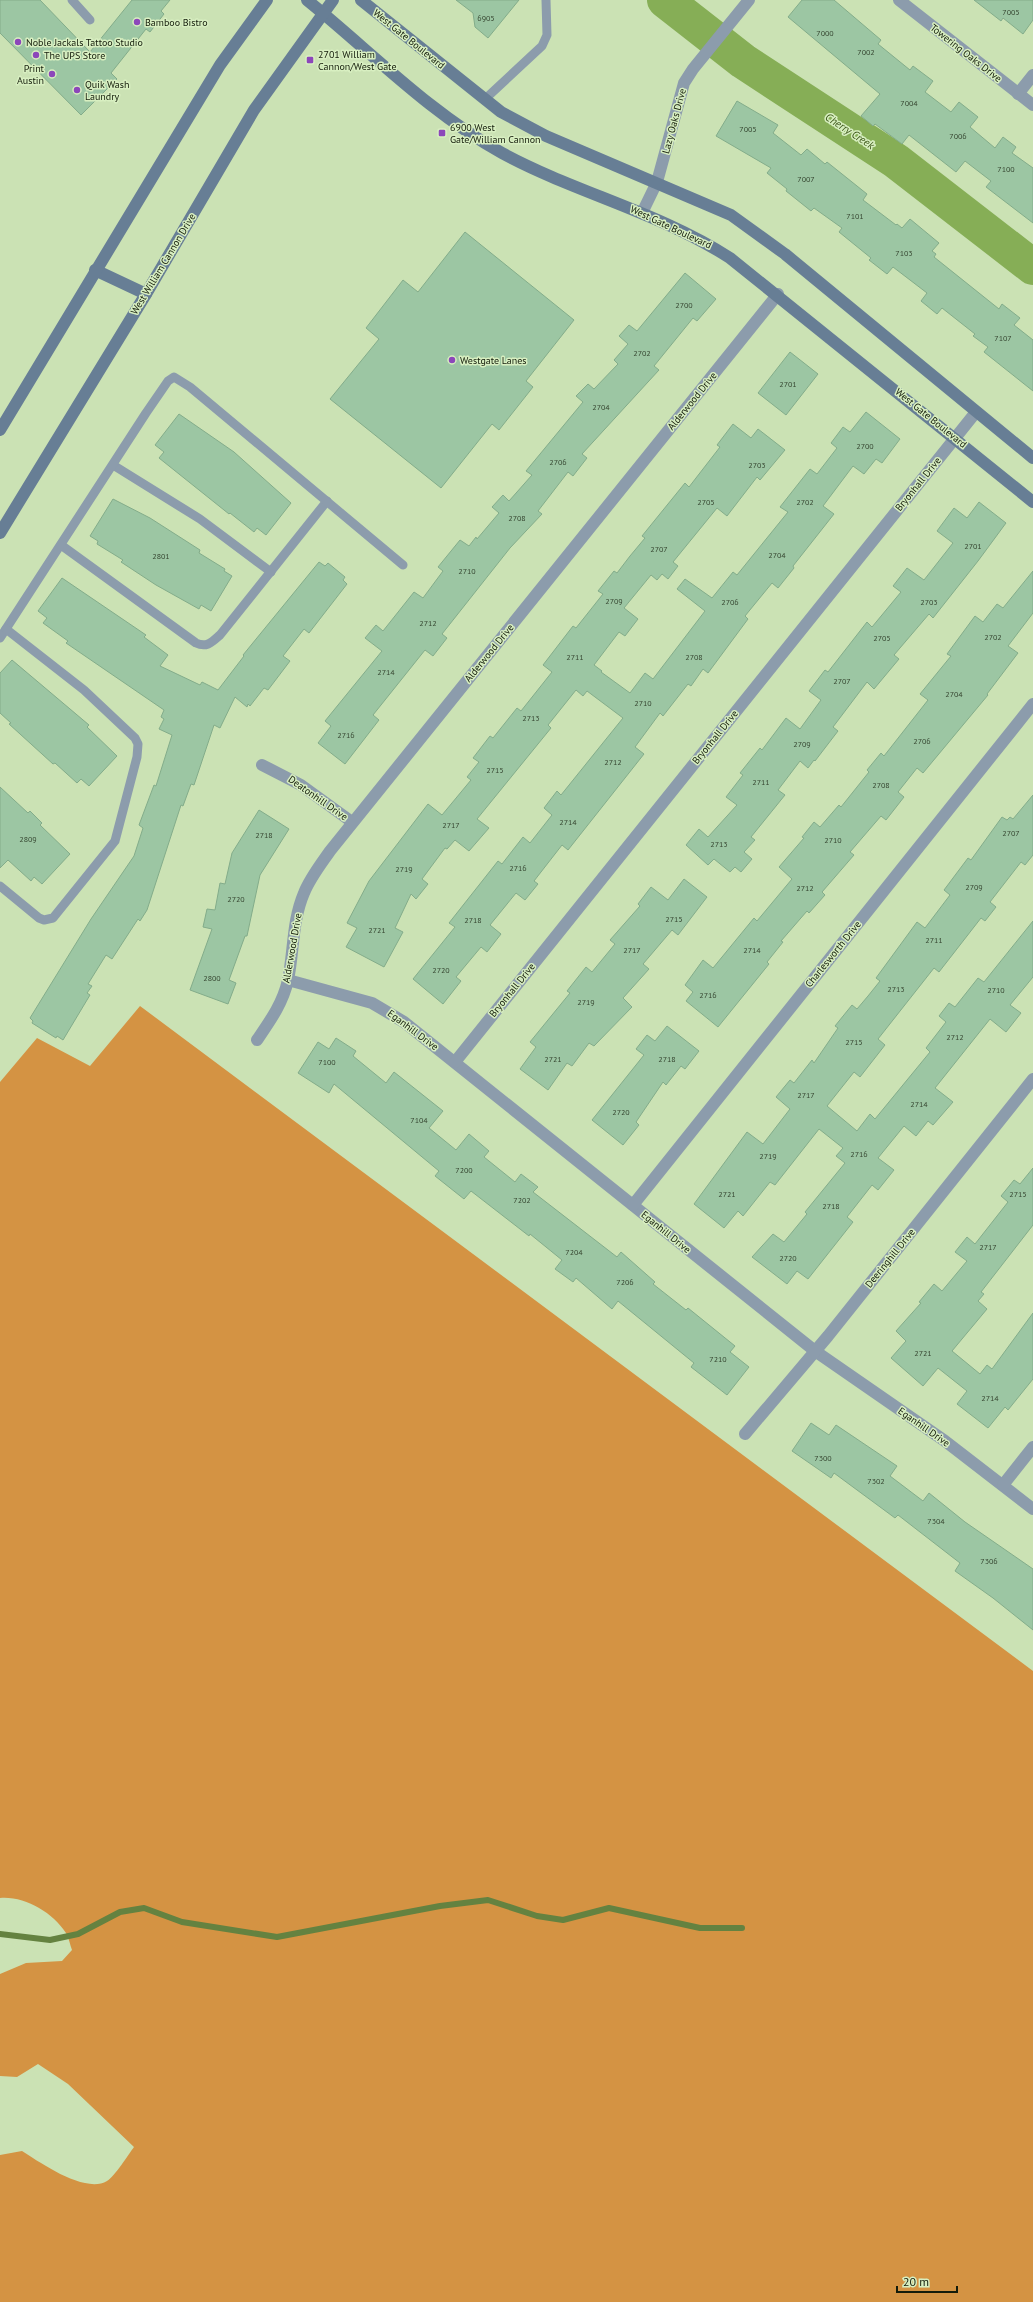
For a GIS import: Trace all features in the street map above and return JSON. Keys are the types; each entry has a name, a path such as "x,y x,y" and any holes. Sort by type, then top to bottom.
{"main road":[{"path":"0,430 95,270 220,65 267,0"},
{"name":"West Gate Boulevard","path":"307,0 434,107 501,152 543,173 642,213 706,242 730,258 778,294 1033,502"},
{"name":"West William Cannon Drive","path":"0,533 146,294 254,110 333,0"},
{"name":"West Gate Boulevard","path":"361,0 484,100 501,112 546,136 731,215 785,254 1033,458"},
{"path":"95,270 146,294"}],"street":[{"name":"Lazy Oaks Drive","path":"642,213 656,182 684,83 693,69 749,0"},
{"name":"Towering Oaks Drive","path":"899,0 1033,105"},
{"path":"1018,94 1033,75"},
{"name":"Alderwood Drive","path":"257,1040 273,1017 288,980 293,936 304,892 315,873 352,822 778,294"},
{"name":"Bryonhall Drive","path":"455,1062 976,412"},
{"name":"Charlesworth Drive","path":"633,1205 1033,704"},
{"name":"Deatonhill Drive","path":"262,765 301,785 352,822"},
{"name":"Eganhill Drive","path":"288,980 352,996 388,1011 455,1062 815,1351 945,1441 1033,1509"},
{"name":"Deeringhill Drive","path":"745,1434 815,1351 1033,1079"},
{"path":"1003,1486 1033,1447"}],"lane":[{"path":"72,0 90,20"},
{"path":"484,100 542,46 546,35 546,0"},
{"path":"0,638 168,382 174,377 190,387 403,565"},
{"path":"113,465 200,519 271,572"},
{"path":"61,545 202,646 209,645 220,635 327,501"},
{"path":"0,886 39,918 44,920 53,918 115,841 137,757 138,744 135,738 84,690 6,629"}],"shaded area":[{"path":"140,1006 1033,1671 1033,2302 0,2302 0,2155 22,2151 40,2163 63,2175 75,2180 98,2184 107,2181 110,2178 134,2147 68,2084 38,2064 17,2077 0,2076 0,1974 26,1963 62,1961 72,1950 66,1933 46,1912 19,1900 0,1898 0,1082 37,1038 90,1066"}],"building":[{"path":"0,0 40,0 90,52 132,0 170,0 161,11 164,14 150,32 146,29 111,73 117,79 81,115 0,33"},
{"path":"456,0 519,0 488,38 475,27 473,13"},
{"path":"802,0 834,0 881,40 878,44 910,70 913,66 933,81 925,92 951,112 959,102 978,117 970,127 995,148 1003,137 1016,147 1012,153 1033,168 1033,223 986,187 991,181 965,161 956,172 909,135 902,144 875,124 873,126 861,116 880,94 788,17"},
{"path":"974,0 1033,0 1033,20 1023,34 1003,18 1001,21"},
{"path":"737,101 778,125 773,133 801,155 807,149 825,164 827,162 867,194 863,200 896,225 897,224 902,228 910,219 939,243 932,251 936,254 934,257 999,309 1002,304 1020,318 1014,325 1033,340 1033,391 984,352 988,347 973,336 975,334 942,308 937,314 921,301 927,293 893,267 887,274 869,260 871,258 839,232 842,228 814,208 811,211 786,191 787,189 767,173 771,168 716,136"},
{"name":"Westgate Lanes","path":"465,232 574,320 526,381 533,387 499,430 492,424 441,488 330,399 379,339 366,328 403,280 418,292"},
{"path":"685,273 716,299 697,321 693,318 654,366 659,370 582,454 587,458 573,476 568,472 538,511 542,514 510,548 442,634 447,638 433,656 425,650 373,715 379,720 345,764 318,743 331,726 325,721 382,651 365,638 376,625 383,631 414,592 423,598 443,571 438,567 460,540 469,546 476,537 477,539 499,513 492,507 503,495 509,501 532,475 526,471 583,402 576,396 588,384 594,389 618,364 614,360 628,344 619,336 629,325 637,331"},
{"path":"790,352 818,374 786,415 758,393"},
{"path":"866,412 900,439 882,463 876,459 864,474 853,466 823,506 834,514 793,566 794,568 778,588 772,583 745,616 748,619 708,673 703,669 691,686 688,684 663,716 660,713 635,747 644,754 568,850 562,845 534,881 538,884 525,900 516,893 490,925 501,934 487,952 481,947 456,977 461,981 443,1004 413,979 455,927 449,923 498,861 502,864 523,837 530,843 552,815 544,808 557,791 561,795 623,718 587,691 583,696 576,690 548,725 551,728 477,819 489,828 469,851 455,840 447,849 445,848 422,879 428,884 416,899 411,894 395,928 403,932 384,967 346,947 357,928 347,923 369,881 428,804 442,815 471,780 467,777 479,762 473,758 490,736 493,738 517,708 521,711 552,672 543,665 573,626 576,628 603,594 598,591 614,571 617,573 645,538 642,536 685,483 689,487 720,447 717,445 733,424 751,438 758,429 785,450 760,480 757,477 727,516 717,508 673,562 678,566 668,579 662,574 657,580 651,575 624,608 638,619 625,636 619,632 594,665 602,671 601,672 630,693 645,673 653,679 705,611 677,589 685,579 712,598 733,572 737,575 788,512 780,507 810,469 817,474 837,448 831,443 843,427 850,432"},
{"path":"179,414 234,452 291,503 266,535 257,528 254,532 159,458 164,452 155,445"},
{"path":"113,499 150,518 200,550 199,553 225,569 224,571 232,576 211,611 201,605 199,609 156,585 121,562 123,560 97,544 98,541 90,536"},
{"path":"979,502 1006,523 978,561 933,618 929,614 894,655 899,659 874,689 867,682 833,727 838,731 815,761 814,760 808,768 800,761 778,790 785,795 751,837 755,840 744,852 752,859 741,872 735,867 730,872 714,859 708,865 686,845 699,829 708,837 737,805 726,797 743,775 740,773 760,748 762,750 786,718 800,729 821,700 809,691 825,670 828,672 867,622 872,627 901,592 893,586 907,568 924,580 953,543 937,531 954,508 967,518"},
{"path":"319,562 325,566 328,563 345,577 343,580 347,584 309,633 304,629 283,656 290,661 268,690 264,688 250,706 248,704 247,707 235,697 220,728 214,725 194,785 191,784 183,806 181,805 147,910 140,921 138,919 112,959 106,955 88,984 92,986 87,993 90,995 63,1040 57,1036 56,1038 32,1023 33,1021 30,1018 91,919 134,856 143,828 139,825 154,785 156,786 172,735 159,729 164,719 161,717 164,710 66,643 68,641 43,623 47,618 38,611 62,578 146,635 144,637 168,655 160,666 200,685 202,682 218,690 244,656 243,655"},
{"path":"1033,571 1033,613 1008,646 1018,653 987,694 988,695 923,773 917,768 898,792 904,797 886,820 881,816 850,852 854,855 822,892 825,895 809,913 807,911 781,941 783,942 767,962 769,964 718,1027 686,1001 693,992 685,985 703,960 713,968 754,918 757,921 792,879 779,867 804,838 802,837 814,822 820,827 839,805 841,807 869,772 867,770 881,753 884,756 928,700 920,694 951,656 947,654 975,616 983,622 997,604 1003,608"},
{"path":"12,660 89,725 87,727 117,756 89,786 81,779 77,783 55,763 53,764 9,724 11,723 0,713 0,673"},
{"path":"0,787 28,813 30,811 42,823 40,825 70,854 42,884 34,877 31,881 8,860 0,868"},
{"path":"1033,795 1033,855 1025,865 1021,862 990,902 996,907 985,921 981,918 939,972 934,968 878,1039 885,1045 860,1077 854,1072 827,1106 857,1131 870,1114 875,1119 930,1052 926,1048 946,1022 939,1016 949,1003 955,1007 978,978 984,982 1033,921 1033,977 1010,1005 1021,1013 1006,1032 990,1019 935,1088 953,1102 933,1125 928,1121 916,1136 904,1126 878,1158 894,1170 878,1190 872,1185 847,1217 853,1222 808,1279 797,1271 787,1284 752,1257 773,1234 784,1242 807,1214 805,1212 845,1163 836,1156 843,1148 819,1129 775,1185 770,1182 743,1216 738,1211 724,1228 694,1204 747,1132 763,1144 790,1109 776,1097 790,1080 794,1083 812,1060 814,1063 838,1028 835,1026 852,1005 857,1009 868,996 880,981 876,978 917,922 925,928 950,895 944,890 968,858 971,860 1002,817 1007,820 1010,817 1013,819"},
{"path":"259,810 289,829 260,875 247,936 245,936 229,980 236,983 228,1004 190,990 212,929 203,927 207,909 215,910 220,883 225,884 232,853"},
{"path":"684,879 707,897 678,935 672,930 643,964 649,969 623,998 632,1007 594,1046 589,1043 572,1066 567,1063 548,1090 520,1069 536,1047 530,1042 570,993 567,991 586,967 592,972 615,944 610,940 640,906 638,904 651,887 668,900"},
{"path":"667,1026 699,1051 685,1069 681,1066 666,1085 663,1082 636,1122 639,1125 623,1145 592,1120 644,1055 636,1049 647,1035 655,1041"},
{"path":"336,1038 356,1051 353,1056 386,1083 394,1072 443,1111 429,1128 456,1150 469,1134 489,1151 484,1157 515,1182 521,1174 538,1187 533,1192 617,1257 621,1252 655,1282 653,1284 686,1310 688,1308 735,1346 730,1352 749,1367 727,1395 691,1367 694,1363 618,1301 612,1309 576,1278 573,1282 555,1269 562,1260 530,1234 529,1236 471,1191 464,1199 435,1176 439,1171 334,1084 329,1093 298,1073 318,1042 329,1049"},
{"path":"1033,1168 1033,1225 981,1292 984,1294 978,1301 987,1309 952,1351 980,1374 987,1365 992,1369 1033,1313 1033,1379 1008,1410 1005,1407 988,1428 957,1404 967,1391 938,1368 923,1386 891,1358 906,1341 896,1331 921,1303 919,1302 934,1284 942,1291 967,1261 955,1252 967,1237 975,1244 1008,1202 1001,1196 1014,1180 1020,1184"},
{"path":"811,1423 829,1435 836,1425 897,1466 890,1476 923,1501 929,1493 965,1522 1033,1569 1033,1630 993,1598 955,1571 960,1563 898,1515 895,1518 834,1473 831,1478 792,1451"}],"waterway":[{"name":"Cherry Creek","path":"665,0 743,61 896,161 1033,267"},
{"path":"0,1934 50,1940 78,1934 120,1912 144,1908 182,1922 277,1937 440,1906 488,1900 537,1916 563,1920 609,1908 700,1928 742,1928"}],"place":[{"name":"Bamboo Bistro","path":"137,22"},
{"name":"Noble Jackals Tattoo Studio","path":"18,42"},
{"name":"The UPS Store","path":"36,55"},
{"name":"2701 William Cannon/West Gate","path":"310,60"},
{"name":"Print Austin","path":"52,74"},
{"name":"Quik Wash Laundry","path":"77,90"},
{"name":"6900 West Gate/William Cannon","path":"442,133"},
{"name":"Westgate Lanes","path":"452,360"}]}
